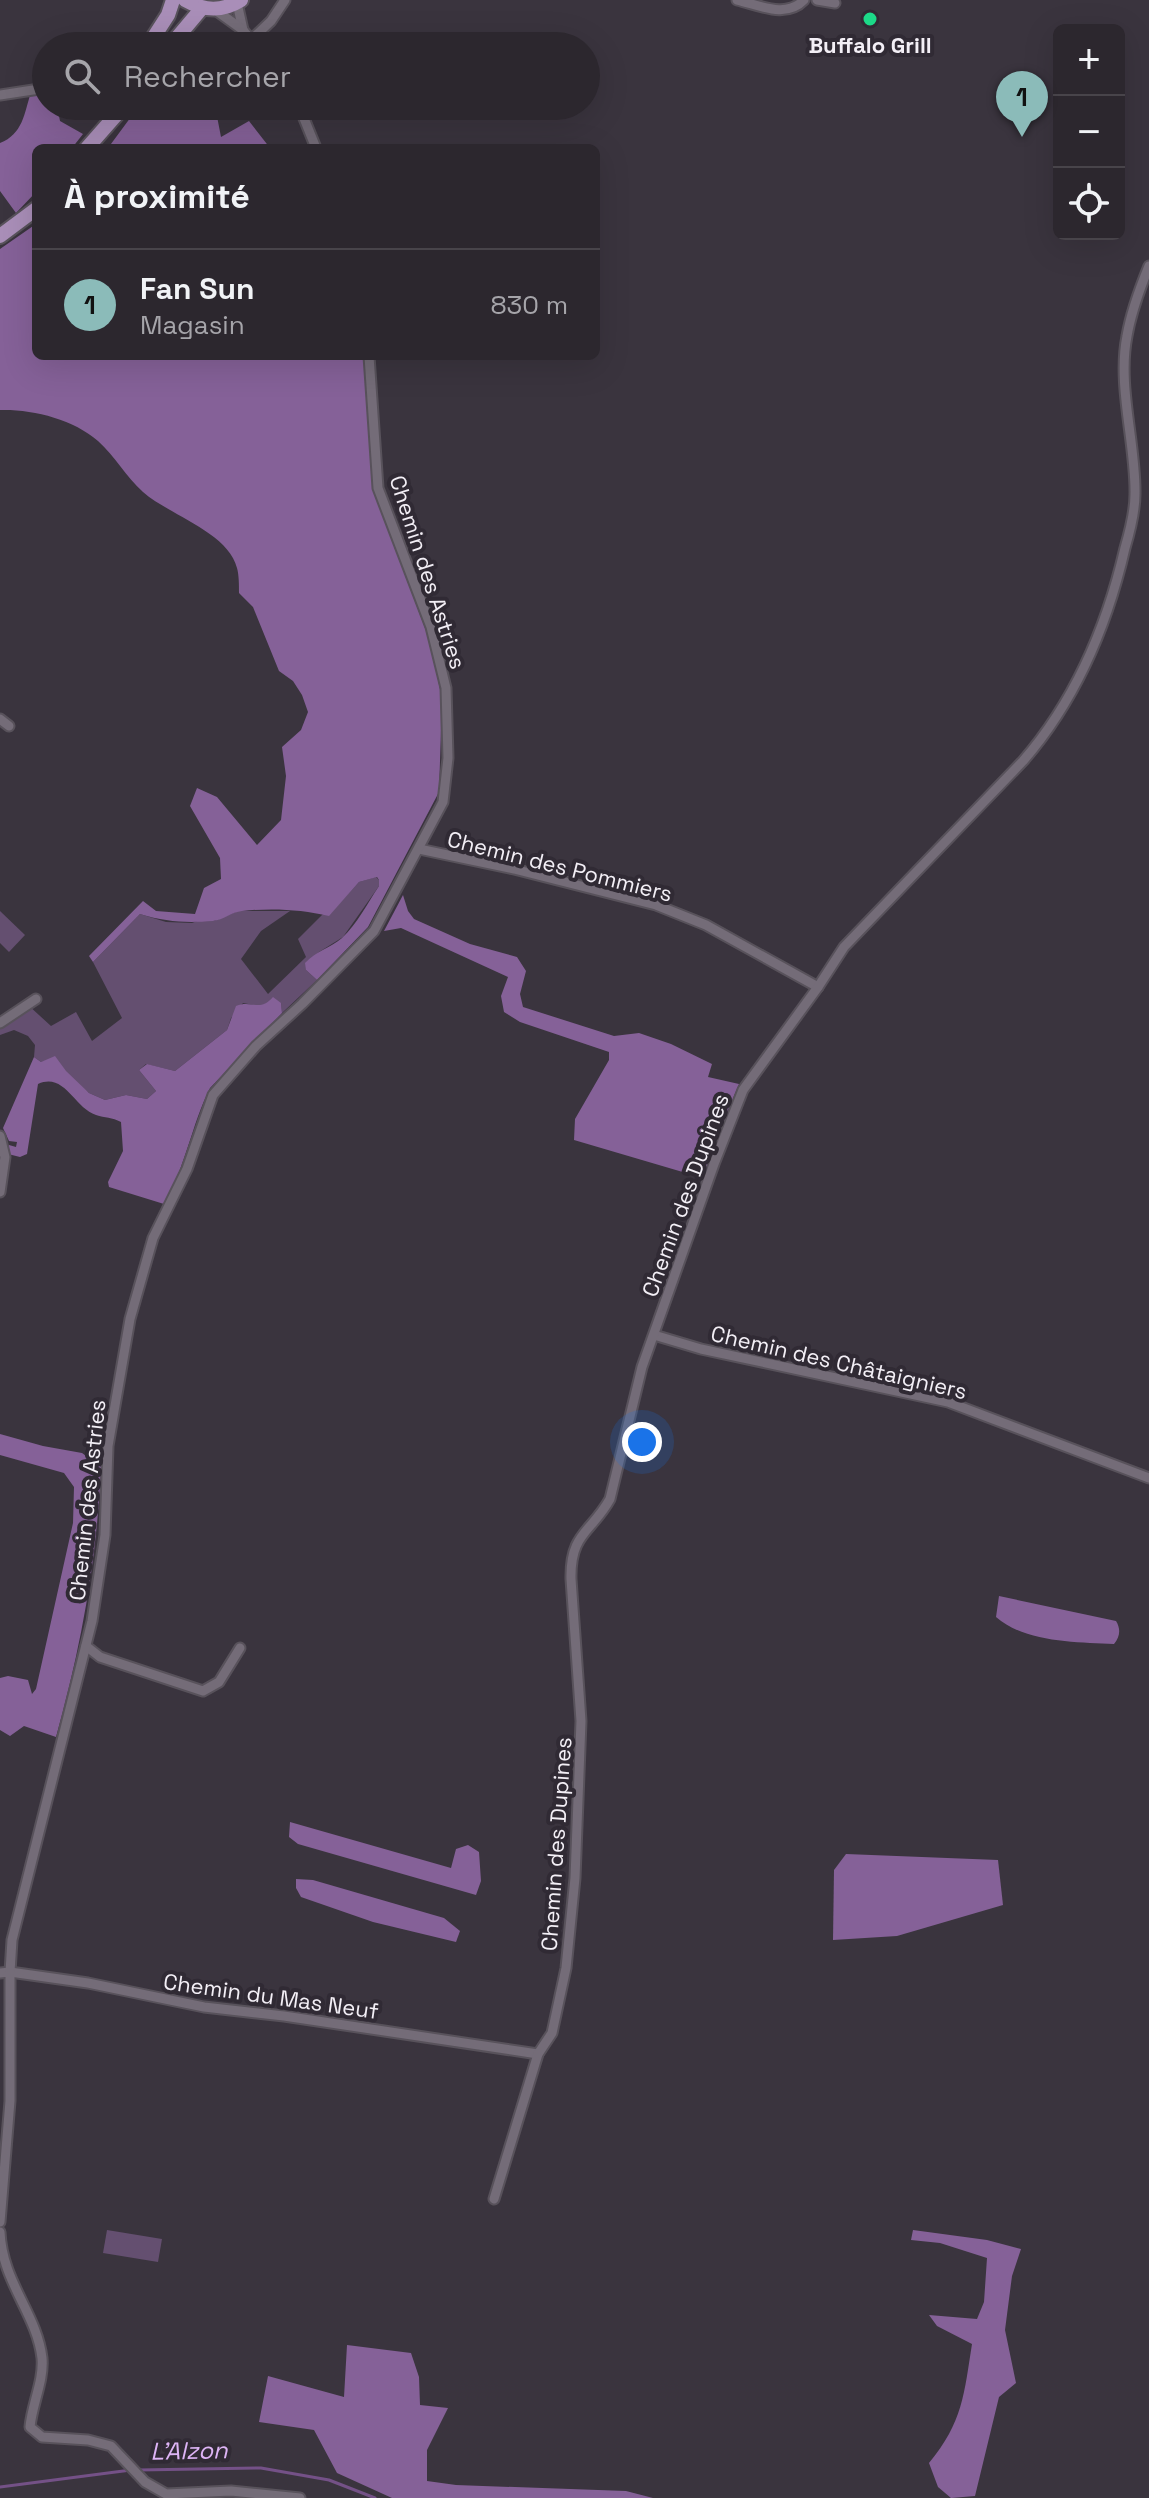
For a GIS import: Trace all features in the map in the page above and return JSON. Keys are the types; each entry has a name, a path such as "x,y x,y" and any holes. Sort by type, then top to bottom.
{"main road":[{"path":"157,32 173,0"},
{"path":"185,0 208,9"},
{"path":"184,32 208,9 239,1"},
{"path":"91,143 103,120"},
{"path":"91,143 112,120"},
{"path":"0,236 32,212"}],"street":[{"path":"262,32 285,0"},
{"path":"737,0 786,11 797,8 804,0"},
{"path":"817,0 835,3"},
{"path":"239,1 243,30"},
{"path":"208,9 243,30"},
{"path":"0,95 32,90"},
{"path":"307,120 315,144"},
{"name":"Chemin des Dupines","path":"494,2199 538,2054 552,2033 566,1968 575,1878 581,1721 570,1564 580,1535 602,1513 610,1499 642,1367 743,1090 844,947 1049,732 1081,676 1117,585 1134,510 1126,395 1126,338 1149,266"},
{"name":"Chemin des Astries","path":"0,2222 10,2101 5,1972 86,1646 105,1535 108,1446 130,1319 153,1238 187,1169 213,1095 256,1046 374,931 443,802 448,758 448,700 441,659 431,627 378,488 369,360"},
{"path":"0,719 9,726"},
{"name":"Chemin des Pommiers","path":"419,849 656,905 706,925 818,987"},
{"path":"0,1023 36,999"},
{"path":"0,1136 5,1157 0,1192"},
{"name":"Chemin des Châtaigniers","path":"654,1335 701,1349 948,1402 1149,1478"},
{"path":"86,1646 100,1657 203,1691 219,1682 240,1648"},
{"name":"Chemin du Mas Neuf","path":"5,1972 88,1983 204,2007 538,2054"},
{"path":"0,2232 0,2249 13,2286 33,2327 42,2359 30,2427 42,2437 88,2440 111,2446 145,2482 166,2494 231,2491 300,2498"}],"shaded area":[{"path":"31,92 32,120 60,120 83,134 75,144 32,144 32,196 16,213 0,191 0,143 18,129"},
{"path":"129,120 218,120 221,137 249,121 267,144 111,144"},
{"path":"32,227 32,360 364,360 375,495 431,644 442,700 439,792 368,927 317,980 306,970 305,963 342,938 379,886 377,877 359,882 329,916 263,910 194,922 140,914 93,962 89,956 143,901 156,911 195,914 204,888 221,879 220,858 190,806 197,788 217,797 257,845 281,820 286,776 282,747 301,730 308,712 293,681 279,671 253,607 239,593 237,568 222,544 143,492 88,433 52,417 0,410 0,249"},
{"path":"376,877 379,886 343,937 319,952 306,970 317,980 282,1013 281,1003 259,1006 243,1003 231,1018 227,1030 175,1071 146,1064 139,1070 156,1091 147,1099 126,1095 105,1100 89,1093 49,1061 41,1062 34,1057 35,1045 28,1036 14,1030 0,1035 0,1023 28,1005 51,1026 76,1012 92,1041 122,1018 93,962 140,914 166,922 192,923 202,919 214,921 238,911 290,911 261,931 241,959 268,994 306,957 298,939 323,914 329,915 359,882"},
{"path":"403,895 414,919 470,944 517,957 526,971 520,994 523,1007 614,1036 639,1033 671,1044 712,1064 708,1077 739,1084 703,1178 574,1140 575,1119 609,1060 609,1052 520,1022 504,1012 501,996 508,977 401,928 384,931"},
{"path":"0,911 25,935 9,952 0,943"},
{"path":"273,997 281,1003 282,1013 210,1088 164,1204 109,1187 108,1182 123,1151 121,1122 88,1111 55,1083 38,1084 27,1154 20,1157 8,1154 9,1145 16,1147 17,1142 9,1141 3,1128 34,1057 41,1062 55,1056 89,1093 105,1100 126,1095 147,1099 156,1091 139,1070 147,1064 175,1071 227,1030 236,1006 264,1004"},
{"path":"0,1434 82,1453 101,1467 96,1535 86,1603 56,1737 24,1726 10,1736 0,1730 0,1678 8,1676 28,1680 32,1694 36,1689 73,1523 74,1487 64,1473 0,1455"},
{"path":"999,1596 1116,1621 1119,1636 1114,1644 1084,1643 1052,1640 1022,1632 996,1617"},
{"path":"290,1822 451,1868 456,1849 468,1845 479,1852 481,1881 476,1895 298,1844 289,1837"},
{"path":"846,1854 998,1860 1003,1905 897,1936 833,1940 834,1870"},
{"path":"296,1879 313,1880 444,1918 460,1931 456,1942 373,1922 301,1897 296,1888"},
{"path":"107,2230 162,2239 158,2262 103,2253"},
{"path":"913,2230 987,2240 1021,2249 1012,2276 1005,2330 1016,2383 999,2397 975,2496 951,2498 938,2487 929,2463 955,2421 964,2393 972,2344 937,2326 929,2315 977,2319 984,2302 987,2258 940,2243 911,2240"},
{"path":"347,2345 411,2353 419,2377 420,2405 448,2408 427,2450 427,2481 456,2485 626,2491 653,2498 392,2498 337,2473 314,2430 259,2422 268,2376 344,2397"}],"waterway":[{"name":"L'Alzon","path":"139,2470 261,2468 329,2480 375,2498"},
{"name":"L'Alzon","path":"0,2487 131,2470"}],"place":[{"name":"Buffalo Grill","path":"870,19"},
{"name":"Fan Sun","path":"1022,137"}]}
